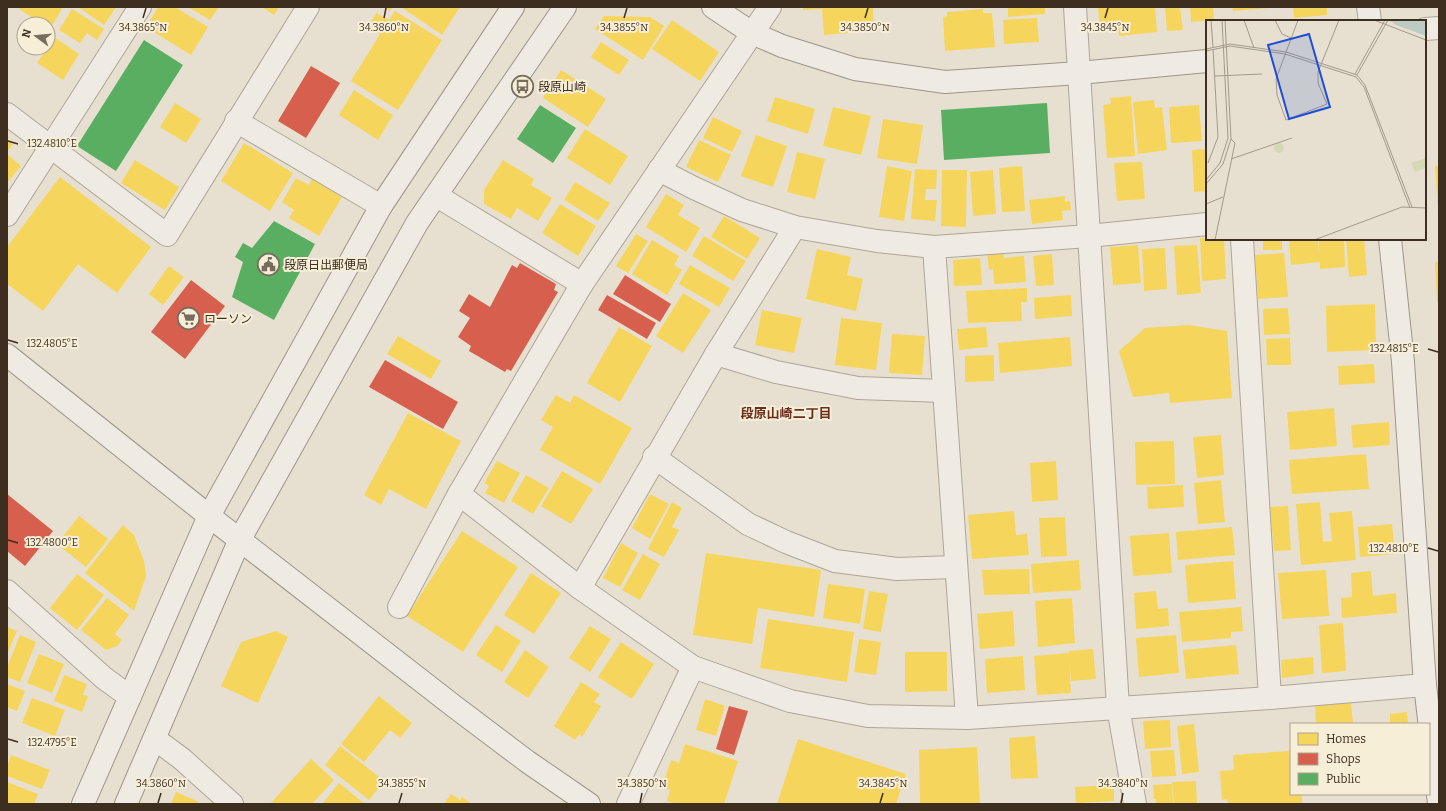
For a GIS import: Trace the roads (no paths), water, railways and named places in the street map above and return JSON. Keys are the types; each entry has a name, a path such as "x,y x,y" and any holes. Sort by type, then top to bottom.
{"street":[{"path":"7,215 52,148 140,7"},
{"path":"7,114 167,235 236,121 308,7"},
{"path":"84,804 208,516 381,206 513,7"},
{"path":"126,804 155,740 240,539 417,222 437,196 564,7"},
{"path":"713,7 752,33 782,46 855,69 944,82 1079,73 1206,61"},
{"path":"399,607 459,494 582,284 770,7"},
{"path":"1075,7 1118,708 1135,804"},
{"path":"1368,7 1370,20"},
{"path":"1426,29 1439,28"},
{"path":"236,121 381,206"},
{"path":"659,170 742,210 795,227 877,241 934,247 1089,236 1206,224"},
{"path":"437,196 582,284"},
{"path":"580,588 654,457 795,227"},
{"path":"1242,240 1270,698"},
{"path":"1390,240 1403,362 1425,685 1429,723"},
{"path":"934,247 955,568 967,718"},
{"path":"716,354 776,372 858,388 944,391"},
{"path":"7,355 208,516 240,539 455,707 528,762 589,804"},
{"path":"654,457 748,524 786,542 835,561 897,569 955,568"},
{"path":"459,494 580,588 693,667 790,701 868,716 967,718 1270,698 1425,685"},
{"path":"7,591 104,678 130,697"},
{"path":"628,804 693,667"},
{"path":"1430,728 1439,804"},
{"path":"155,740 182,759 232,804"}],"place":[{"name":"段原山崎","path":"522,87"},
{"name":"段原日出郵便局","path":"269,265"},
{"name":"ローソン","path":"189,319"}],"district":[{"name":"段原山崎二丁目","path":"786,413"}]}
